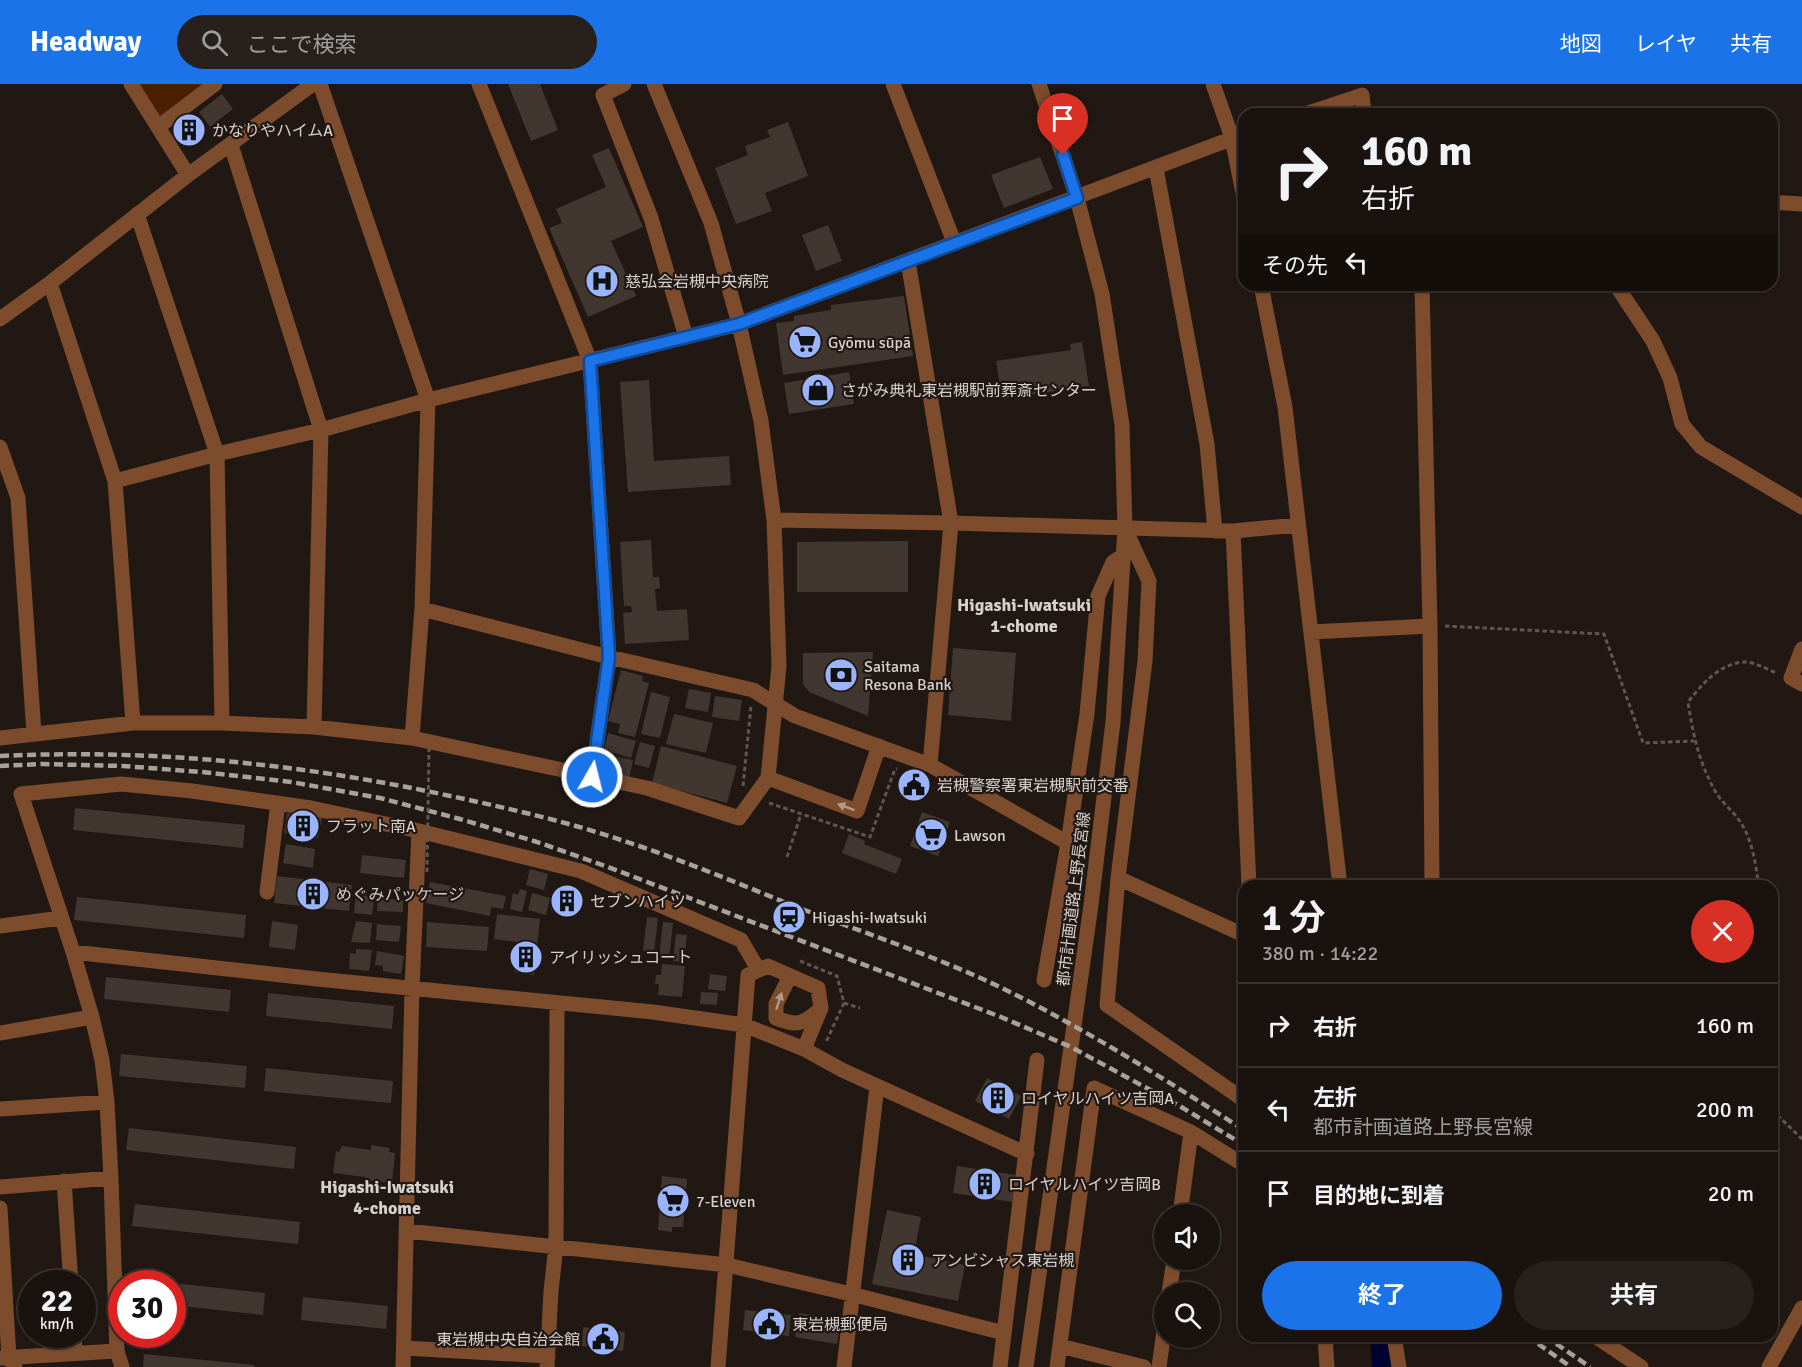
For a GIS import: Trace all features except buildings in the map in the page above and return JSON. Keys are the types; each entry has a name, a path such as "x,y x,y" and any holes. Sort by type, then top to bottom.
{"street":[{"path":"131,84 188,175"},
{"path":"158,128 215,84"},
{"path":"0,319 50,283 188,175 231,146 313,84"},
{"path":"320,84 428,400 422,609 412,738"},
{"path":"479,84 590,361 609,657 592,777"},
{"path":"624,84 603,95 651,218 686,337"},
{"path":"0,738 133,723 222,723 314,727 412,738 647,788 739,818 768,778 778,666 774,520 761,421 739,324 711,223 654,84"},
{"path":"893,84 954,242"},
{"name":"都市計画道路上野長宮線","path":"1026,1367 1094,882 1113,722 1125,528 1120,414 1102,294 1077,198 1039,84"},
{"path":"115,481 321,430 428,400 739,324 1238,136 1213,84"},
{"path":"1319,108 1361,90 1363,108"},
{"path":"231,146 321,430 314,727"},
{"path":"1156,168 1207,444 1215,531"},
{"path":"1778,202 1802,204"},
{"path":"137,214 217,454 222,723"},
{"path":"908,261 951,523 930,765"},
{"path":"50,283 115,481 133,723"},
{"path":"1262,291 1285,407 1339,880"},
{"path":"1422,291 1430,626 1432,880"},
{"path":"1620,291 1653,340 1670,378 1682,424 1701,447 1802,507"},
{"path":"0,447 18,498 34,734"},
{"path":"774,520 1215,531 1298,525"},
{"path":"1125,528 1149,581 1145,661 1118,878 1107,1005 1238,1096"},
{"path":"1233,531 1249,880"},
{"path":"1044,980 1068,843 1087,714 1098,596 1113,562 1124,555"},
{"path":"422,609 609,657 753,690 795,716 930,765 1068,843"},
{"path":"1311,632 1430,626"},
{"path":"1796,681 1802,649"},
{"path":"768,778 857,811 879,746"},
{"path":"122,1367 117,1351 111,1178 102,1060 73,952 21,794 121,784 192,791 311,808 581,872 741,940 758,969"},
{"path":"267,892 278,803"},
{"path":"403,1367 412,988 425,835"},
{"path":"1118,878 1238,932"},
{"path":"0,926 60,918"},
{"path":"73,952 653,1012 744,1025 804,1049 877,1086 1027,1154"},
{"path":"718,1367 748,975 768,966 818,988 821,1008 804,1049"},
{"path":"790,976 776,1004 776,1018 792,1024 809,1020 821,1008"},
{"path":"404,1348 547,1361 556,1246 557,1003"},
{"path":"0,1033 92,1017"},
{"path":"1000,1367 1037,1060"},
{"path":"844,1367 877,1086"},
{"path":"1058,1367 1094,1088 1191,1132 1238,1161"},
{"path":"0,1109 107,1102"},
{"path":"1181,1204 1191,1132"},
{"path":"0,1187 111,1178"},
{"path":"64,1181 69,1270"},
{"path":"0,1208 8,1361 75,1352 117,1351"},
{"path":"408,1231 727,1265 1004,1333"},
{"path":"1769,1367 1802,1308"},
{"path":"1325,1342 1327,1367"},
{"path":"1395,1342 1399,1367"},
{"path":"1604,1342 1641,1367"},
{"path":"1060,1346 1144,1367"},
{"path":"75,1348 75,1352"},
{"path":"1159,1367 1162,1348"}],"path":[{"path":"1430,626 1604,634 1643,743 1694,741"},
{"path":"1758,880 1752,847 1739,820 1716,794 1694,741 1689,702 1699,688 1721,669 1746,662 1796,681"},
{"path":"742,789 752,704"},
{"path":"425,835 424,872 429,749"},
{"path":"769,803 870,837 895,769 905,770"},
{"path":"787,857 801,814"},
{"path":"793,958 837,976 844,1003 823,1049"},
{"path":"844,1003 860,1008"},
{"path":"1778,1116 1802,1139"}],"shaded area":[{"path":"140,84 205,84 165,115 159,116"}],"waterway":[{"path":"1385,1342 1387,1367"}],"railway":[{"path":"0,756 56,754 167,757 276,767 386,783 532,814 577,826 687,863 978,977 1096,1038 1238,1126"},
{"path":"0,766 42,764 123,766 291,782 380,798 537,842 1001,1017 1071,1047 1178,1105 1238,1141"},
{"path":"1536,1342 1571,1367"},
{"path":"1554,1342 1590,1367"}],"place":[{"name":"かなりやハイムA","path":"189,130"},
{"name":"慈弘会岩槻中央病院","path":"602,281"},
{"name":"Gyōmu sūpā","path":"805,342"},
{"name":"さがみ典礼東岩槻駅前葬斎センター","path":"818,390"},
{"name":"Saitama Resona Bank","path":"841,675"},
{"name":"岩槻警察署東岩槻駅前交番","path":"914,785"},
{"name":"フラット南A","path":"303,826"},
{"name":"Lawson","path":"931,835"},
{"name":"めぐみパッケージ","path":"313,894"},
{"name":"セブンハイツ","path":"567,901"},
{"name":"Higashi-Iwatsuki","path":"789,917"},
{"name":"アイリッシュコート","path":"526,957"},
{"name":"ロイヤルハイツ吉岡A","path":"998,1098"},
{"name":"ロイヤルハイツ吉岡B","path":"985,1184"},
{"name":"7-Eleven","path":"673,1201"},
{"name":"アンビシャス東岩槻","path":"908,1260"},
{"name":"東岩槻郵便局","path":"769,1324"},
{"name":"東岩槻中央自治会館","path":"603,1339"}],"district":[{"name":"Higashi-Iwatsuki 1-chome","path":"1024,615"},
{"name":"Higashi-Iwatsuki 4-chome","path":"387,1197"}],"route":[{"path":"592,777 609,657 590,361 739,324 1077,198 1063,155"}]}
